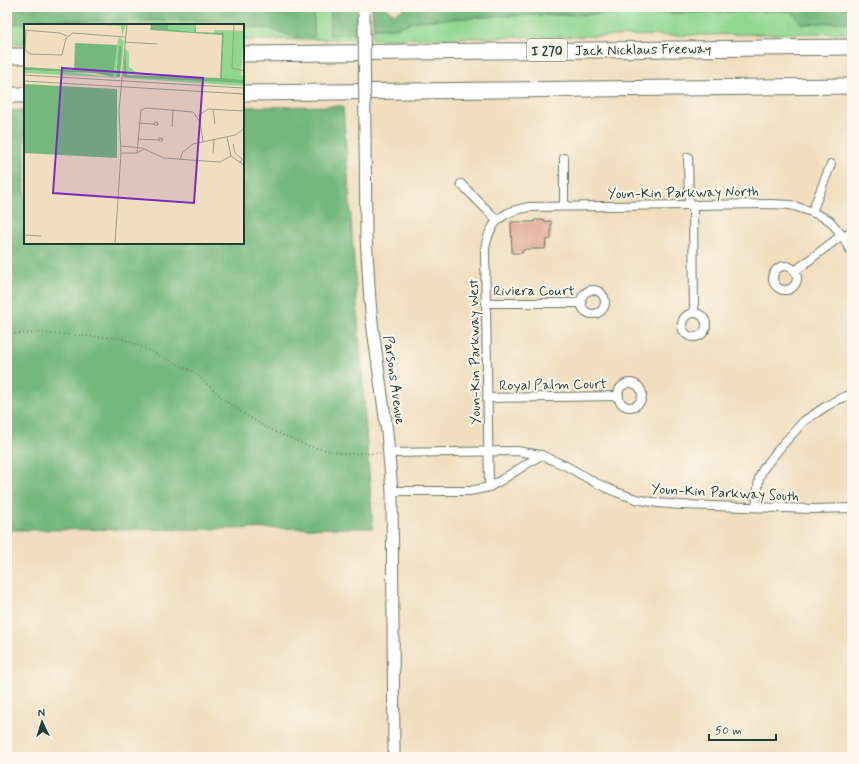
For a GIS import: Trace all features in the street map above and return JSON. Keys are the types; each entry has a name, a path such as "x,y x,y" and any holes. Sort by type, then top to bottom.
{"highway":[{"name":"Jack Nicklaus Freeway","path":"244,54 852,47"},
{"path":"7,56 24,56"},
{"path":"244,93 852,86"},
{"path":"7,95 24,95"}],"street":[{"name":"Parsons Avenue","path":"364,11 366,236 369,294 389,453 392,491 394,757"},
{"path":"688,157 694,313"},
{"path":"564,158 564,206"},
{"path":"812,212 831,164"},
{"path":"462,184 497,220"},
{"name":"Youn-Kin Parkway North","path":"497,220 512,211 529,207 763,204 791,205 829,220 843,236 852,253"},
{"name":"Youn-Kin Parkway West","path":"488,487 486,241 497,220"},
{"path":"795,271 852,230"},
{"name":"Riviera Court","path":"486,304 582,303"},
{"path":"756,507 759,478 763,470 783,444 804,421 837,400 852,394"},
{"name":"Royal Palm Court","path":"487,398 619,396"},
{"name":"Youn-Kin Parkway South","path":"389,453 488,451 541,455 616,492 636,499 658,503 814,509 852,508"},
{"path":"392,491 470,491 488,487 541,455"}],"path":[{"path":"7,334 40,333 120,338 194,372 228,403 263,426 308,446 345,454 389,453"}],"green space":[{"path":"314,7 331,7 330,35 357,33 357,39 244,40 244,27 268,28 295,37 314,36"},
{"path":"314,7 314,37 295,37 268,28 244,27 244,24 211,24 205,20 56,21 7,24 7,8"},
{"path":"331,7 357,7 357,33 330,35"},
{"path":"372,7 384,7 395,14 408,7 852,7 852,22 802,24 792,11 501,16 416,21 396,28 373,28"},
{"path":"792,11 802,24 852,22 852,33 372,39 373,28 396,28 416,21 501,16"},
{"path":"205,20 211,24 24,24 24,43 7,44 7,24 56,21"},
{"path":"343,106 373,528 7,530 7,111 24,110 24,244 244,244 244,107"}],"building":[{"path":"534,220 545,220 545,222 551,221 551,239 546,240 545,249 524,249 522,253 512,253 511,222 534,222"}]}
